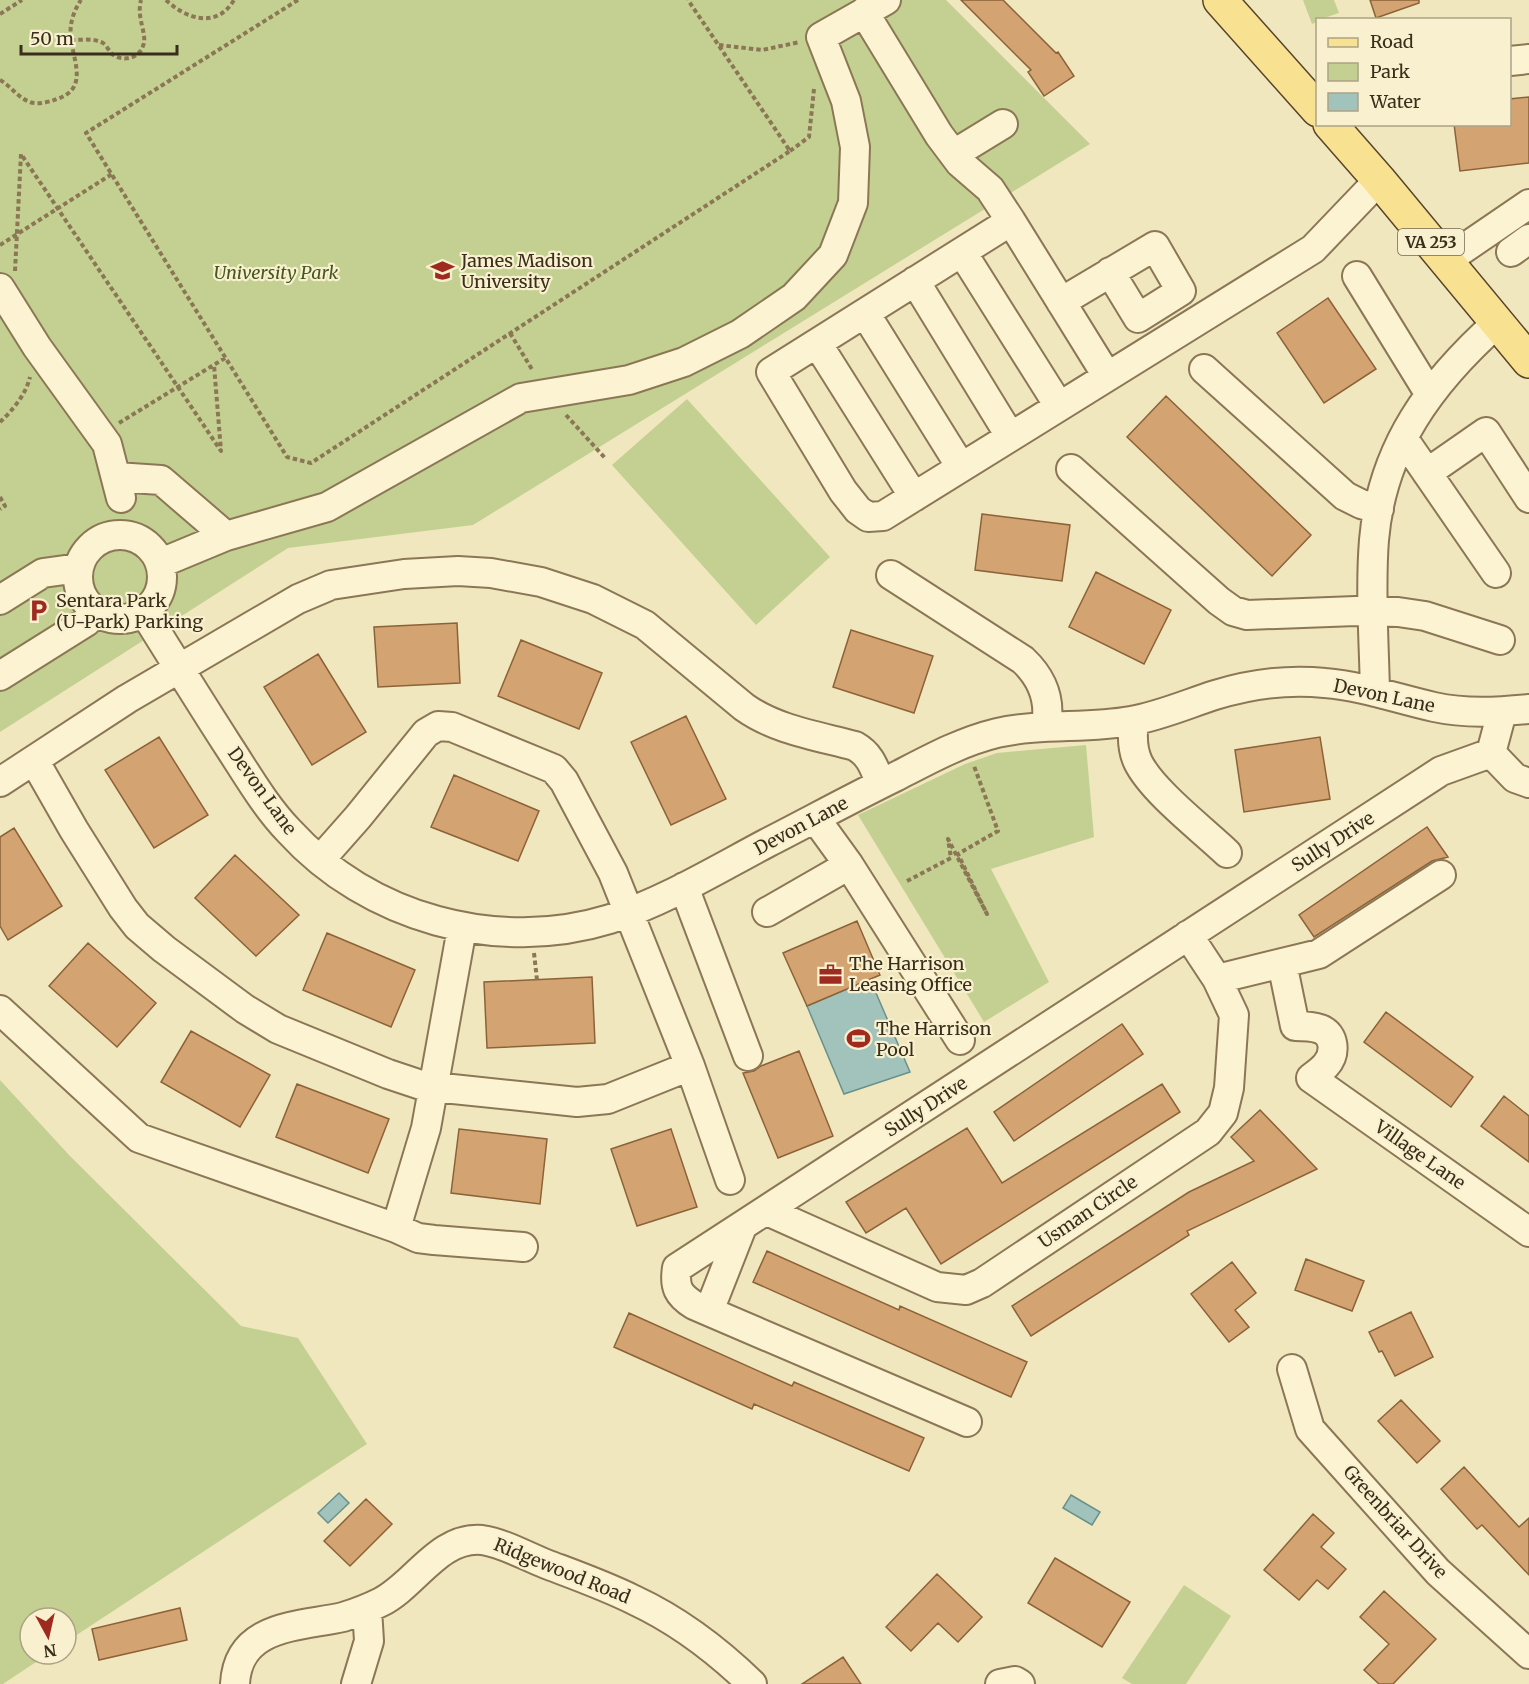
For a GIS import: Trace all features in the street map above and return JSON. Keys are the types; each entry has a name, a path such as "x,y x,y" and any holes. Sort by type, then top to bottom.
{"main road":[{"path":"1220,0 1316,109"},
{"name":"VA 253","path":"1332,126 1447,260 1529,361"}],"street":[{"path":"160,563 226,536 327,507 521,398 629,380 684,362 740,334 794,297 833,255 854,203 855,147 846,101 821,37 877,5 939,135 960,163 990,189 1107,376"},
{"path":"1511,61 1529,59"},
{"path":"954,154 1003,124"},
{"path":"1011,221 771,372 843,491 858,510 868,517 883,516 1313,249 1379,180"},
{"path":"1447,260 1529,204"},
{"path":"1061,302 1155,246 1181,291 1138,318"},
{"path":"962,252 1059,406"},
{"path":"1110,272 1154,347"},
{"path":"1357,276 1429,393"},
{"path":"915,281 1011,436"},
{"path":"6,297 37,347 107,444 118,487 162,480 226,536"},
{"path":"865,313 961,467"},
{"path":"1375,692 1373,561 1379,509 1390,470 1403,438 1429,393 1460,358 1498,322"},
{"path":"817,343 914,496"},
{"path":"1204,369 1345,496 1379,509"},
{"path":"1427,473 1486,432 1529,498"},
{"path":"1403,438 1496,573"},
{"path":"1071,469 1219,602 1233,611 1247,615 1374,611 1425,616 1500,640"},
{"path":"126,535 147,544 155,553 160,563 162,585 152,604 144,612 115,619 96,612 89,606 79,586 79,567 85,554 102,538 126,535"},
{"path":"0,600 43,573 79,567"},
{"path":"0,782 127,699 298,599 332,585 378,577 475,572 516,576 566,589 593,599 645,625 744,707 761,717 789,728 855,746 864,751 869,757 880,784"},
{"path":"891,575 1023,660 1035,673 1044,689 1047,707 1046,725"},
{"path":"0,676 86,622 96,612"},
{"name":"Devon Lane","path":"144,612 271,811 293,836 320,860 357,887 394,906 433,921 462,928 498,932 548,931 590,924 629,912 684,887 880,784 966,742 1002,732 1046,725 1091,725 1134,721 1238,689 1274,682 1325,683 1375,692 1436,708 1480,712 1515,710"},
{"path":"1515,710 1491,753 1515,778 1529,783"},
{"path":"1134,721 1132,737 1135,753 1146,775 1227,853"},
{"path":"320,860 426,733 438,726 452,727 549,766 558,772 613,873 690,1066 730,1180"},
{"name":"Sully Drive","path":"968,1422 681,1297 675,1280 677,1268 1441,771 1491,753"},
{"path":"34,760 123,908 141,931 264,1022 388,1074 434,1087 586,1103 608,1099 690,1066"},
{"path":"815,818 849,865 960,1040"},
{"path":"767,912 849,865"},
{"path":"1218,979 1319,954 1442,875"},
{"path":"684,887 747,1056"},
{"path":"396,1228 426,1128 462,928"},
{"name":"Usman Circle","path":"767,1211 937,1287 966,1290 982,1283 1208,1132 1223,1113 1229,1088 1234,1015 1218,979 1188,935"},
{"name":"Village Lane","path":"1282,963 1295,1026 1319,1028 1328,1033 1333,1042 1328,1064 1311,1078 1529,1232"},
{"path":"0,1010 139,1138 396,1228 418,1238 523,1247"},
{"path":"709,1311 742,1227"},
{"name":"Greenbriar Drive","path":"1292,1370 1310,1429 1438,1572 1529,1654"},
{"name":"Ridgewood Road","path":"235,1684 236,1674 244,1654 253,1643 267,1633 367,1609 387,1599 451,1546 474,1540 488,1541 611,1589 650,1608 693,1636 752,1684"},
{"path":"356,1684 369,1641 367,1609"},
{"path":"1000,1684 1015,1681 1020,1684"}],"path":[{"path":"0,14 22,0"},
{"path":"0,80 10,86 20,97 32,103 48,102 66,96 75,85 77,72 70,26 74,10 81,0"},
{"path":"71,40 95,40 105,44 119,58 138,55 143,46 144,37 138,11 141,0"},
{"path":"166,0 177,11 206,19 221,14 231,6 234,0"},
{"path":"298,0 86,133 287,457 311,463 790,151 808,137 815,81"},
{"path":"688,0 790,151"},
{"path":"718,44 762,50 821,37"},
{"path":"6,297 17,235 21,154 221,451 214,364"},
{"path":"0,245 112,174"},
{"path":"0,422 11,413 28,386 37,347"},
{"path":"100,435 225,358"},
{"path":"0,497 5,506 0,509"},
{"path":"907,881 951,858 948,839 987,914 958,854 998,831 966,742"}],"green space":[{"name":"University Park","path":"0,0 946,0 1090,144 473,525 288,548 0,732"},
{"path":"1303,0 1334,0 1339,13 1316,18 1316,22 1312,24"},
{"path":"687,399 830,557 756,625 612,465"},
{"path":"1086,745 1094,837 991,869 1049,982 984,1022 858,815 965,764 997,753"},
{"path":"0,1080 69,1155 241,1326 298,1338 367,1444 78,1634 78,1606 18,1606 18,1666 30,1666 0,1684"},
{"path":"1184,1585 1231,1616 1186,1684 1132,1684 1122,1678"}],"water":[{"name":"The Harrison Pool","path":"870,979 910,1072 844,1094 807,1006"},
{"path":"339,1493 349,1503 328,1523 318,1513"},
{"path":"1071,1495 1100,1512 1092,1525 1063,1508"}],"building":[{"path":"961,0 1003,0 1056,53 1058,52 1074,76 1044,96 1028,72 1031,70"},
{"path":"1370,0 1419,0 1419,3 1376,18"},
{"path":"1529,97 1529,163 1460,171 1454,126 1511,126 1511,99"},
{"path":"1328,298 1376,369 1324,403 1277,333"},
{"path":"1166,396 1311,535 1272,576 1127,437"},
{"path":"982,514 1070,525 1062,581 975,570"},
{"path":"1096,572 1171,610 1144,664 1069,627"},
{"path":"457,623 460,683 378,687 374,627"},
{"path":"851,630 933,656 914,713 833,687"},
{"path":"521,640 602,673 579,729 498,696"},
{"path":"318,654 366,732 312,765 264,687"},
{"path":"686,716 726,799 671,825 631,742"},
{"path":"159,737 208,815 154,848 105,770"},
{"path":"1320,737 1330,799 1244,812 1235,750"},
{"path":"454,775 539,811 518,861 431,827"},
{"path":"1427,827 1448,857 1432,861 1314,937 1299,915"},
{"path":"14,828 62,906 8,940 0,926 0,837"},
{"path":"235,855 299,915 256,956 195,898"},
{"path":"857,921 880,975 807,1006 783,953"},
{"path":"327,933 415,970 391,1027 303,990"},
{"path":"88,943 156,1003 117,1047 49,986"},
{"path":"592,977 595,1043 487,1048 484,982"},
{"path":"1386,1012 1473,1077 1451,1107 1364,1042"},
{"path":"1122,1024 1143,1054 1014,1141 994,1112"},
{"path":"191,1031 270,1075 240,1127 161,1082"},
{"path":"799,1051 833,1136 778,1158 743,1073 754,1071"},
{"path":"297,1084 389,1119 368,1173 276,1137"},
{"path":"1162,1084 1180,1112 941,1264 906,1208 866,1233 846,1202 967,1128 1002,1183"},
{"path":"1504,1096 1529,1116 1529,1162 1481,1126"},
{"path":"1260,1110 1317,1169 1187,1231 1189,1235 1031,1336 1012,1306 1189,1192 1254,1161 1231,1137"},
{"path":"459,1129 547,1139 540,1204 451,1193"},
{"path":"671,1129 697,1207 637,1226 611,1149"},
{"path":"767,1251 899,1310 900,1306 1027,1362 1011,1397 753,1282"},
{"path":"1306,1259 1364,1281 1352,1311 1295,1290"},
{"path":"1232,1262 1256,1293 1235,1310 1249,1327 1229,1342 1191,1294"},
{"path":"1411,1312 1433,1357 1395,1376 1369,1332"},
{"path":"629,1313 792,1386 794,1382 924,1438 909,1471 754,1404 752,1409 614,1347"},
{"path":"1401,1400 1440,1441 1417,1463 1378,1421"},
{"path":"1464,1467 1519,1527 1529,1518 1529,1575 1482,1525 1477,1529 1441,1489"},
{"path":"366,1499 392,1524 350,1566 324,1541"},
{"path":"1313,1514 1334,1533 1321,1547 1346,1569 1328,1589 1317,1580 1299,1600 1264,1570"},
{"path":"1055,1558 1130,1602 1102,1647 1028,1603"},
{"path":"937,1574 982,1617 958,1642 938,1623 911,1651 886,1627"},
{"path":"1384,1591 1436,1639 1393,1684 1379,1684 1364,1670 1389,1644 1360,1617"},
{"path":"180,1608 187,1640 99,1660 92,1629"},
{"path":"843,1657 861,1684 802,1684"}],"place":[{"name":"James Madison University","path":"443,271"},
{"name":"Sentara Park (U-Park) Parking","path":"38,611"},
{"name":"The Harrison Leasing Office","path":"831,974"},
{"name":"The Harrison Pool","path":"858,1039"}]}
